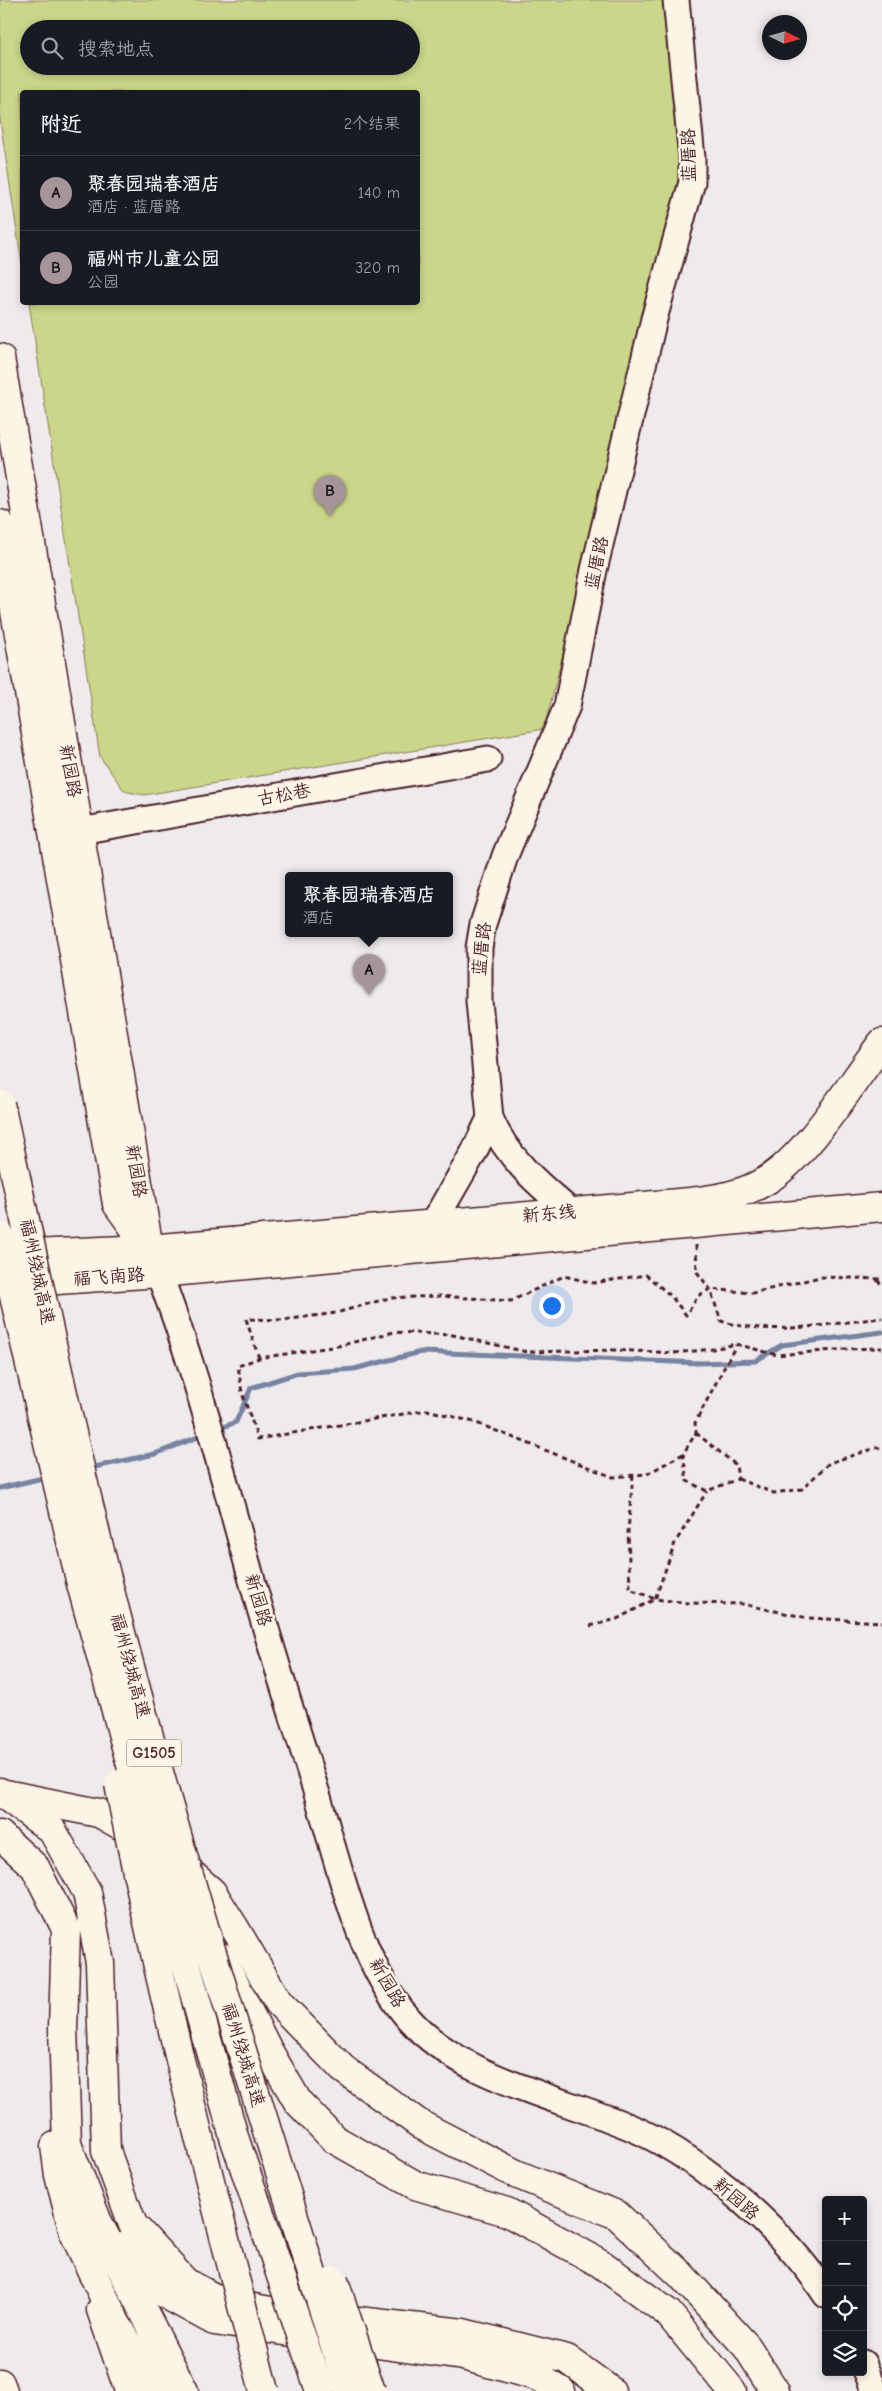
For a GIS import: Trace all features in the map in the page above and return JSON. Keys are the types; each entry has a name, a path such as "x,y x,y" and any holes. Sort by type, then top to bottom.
{"main road":[{"name":"新园路","path":"0,358 154,1261"},
{"name":"新园路","path":"0,524 117,1204 154,1261"},
{"name":"新东线","path":"154,1261 432,1225 717,1198 742,1192 766,1180 790,1162 810,1140 882,1043"},
{"name":"福州绕城高速","path":"0,1104 70,1424 116,1615 198,1912 349,2391"},
{"name":"新东线","path":"154,1261 588,1234 882,1207"},
{"name":"福州绕城高速","path":"0,1236 81,1584 234,2137 320,2391"},
{"name":"福飞南路","path":"0,1256 154,1261"},
{"name":"福飞南路","path":"0,1284 154,1261"},
{"path":"81,1584 143,1907 264,2391"},
{"path":"2,1793 52,1830 87,1892 100,1963 106,2151 133,2225 185,2282 224,2302 281,2312 463,2333 567,2359 611,2391"},
{"path":"2,1793 99,1813 167,1852 212,1892 279,2004 343,2069 421,2125 516,2174 617,2215 681,2275 747,2347 775,2391"},
{"path":"0,1835 35,1867 66,1929 63,2028 67,2144 85,2226 129,2391"},
{"path":"198,1912 309,2208 371,2391"},
{"path":"198,1912 268,2050 298,2102 334,2138 415,2185 507,2212 600,2263 668,2313 732,2391"},
{"path":"85,2226 116,2323 157,2391"},
{"path":"85,2226 184,2391"},
{"path":"85,2226 163,2293 214,2321 463,2356 536,2376 561,2391"}],"street":[{"name":"蓝厝路","path":"490,1118 479,1001 479,948 483,924 505,856 568,706 594,570 652,329 692,182 692,158 676,0"},
{"name":"古松巷","path":"80,831 488,759"},
{"path":"490,1118 498,1136 521,1166 571,1212"},
{"path":"432,1225 474,1152 490,1118"},
{"name":"新园路","path":"154,1261 177,1319 203,1400 255,1593 347,1892 375,1967 390,1994 410,2021 444,2048 484,2072 637,2131 666,2145 693,2162 763,2222 793,2253 822,2290"},
{"path":"867,2372 875,2391"}],"path":[{"path":"695,1225 697,1272 710,1289 721,1321 742,1328 781,1328 882,1318"},
{"path":"259,1358 246,1319 283,1320 336,1313 389,1298 440,1296 511,1301 564,1276 593,1283 646,1275 670,1296 686,1314 698,1296 710,1289 753,1293 820,1277 882,1279"},
{"path":"877,1280 882,1285"},
{"path":"736,1344 695,1423 696,1433 683,1454 647,1474 613,1477 474,1422 427,1410 258,1439 242,1393 238,1366 259,1358 338,1346 394,1332 453,1335 527,1352 616,1350 674,1353 713,1349 736,1344 777,1354 882,1348"},
{"path":"696,1433 736,1465 738,1479"},
{"path":"590,1626 617,1619 654,1599 675,1543 707,1492 738,1479 774,1493 802,1489 829,1464 876,1448 882,1448"},
{"path":"683,1454 686,1480 707,1492"},
{"path":"633,1475 628,1531 630,1589 654,1599 688,1603 742,1604 808,1618 882,1622"}],"green space":[{"path":"0,0 668,0 683,181 544,729 144,795 128,792 123,789 100,757 29,305 420,305 420,90 20,90 20,251 0,120"}],"waterway":[{"path":"216,1430 236,1422 251,1388 298,1373 354,1369 421,1352 701,1363 755,1361 782,1345 882,1332"},
{"path":"90,1468 155,1454 203,1435"},
{"path":"0,1488 47,1477"}],"place":[{"name":"福州市儿童公园","path":"330,516"},
{"name":"聚春园瑞春酒店","path":"369,995"}]}
